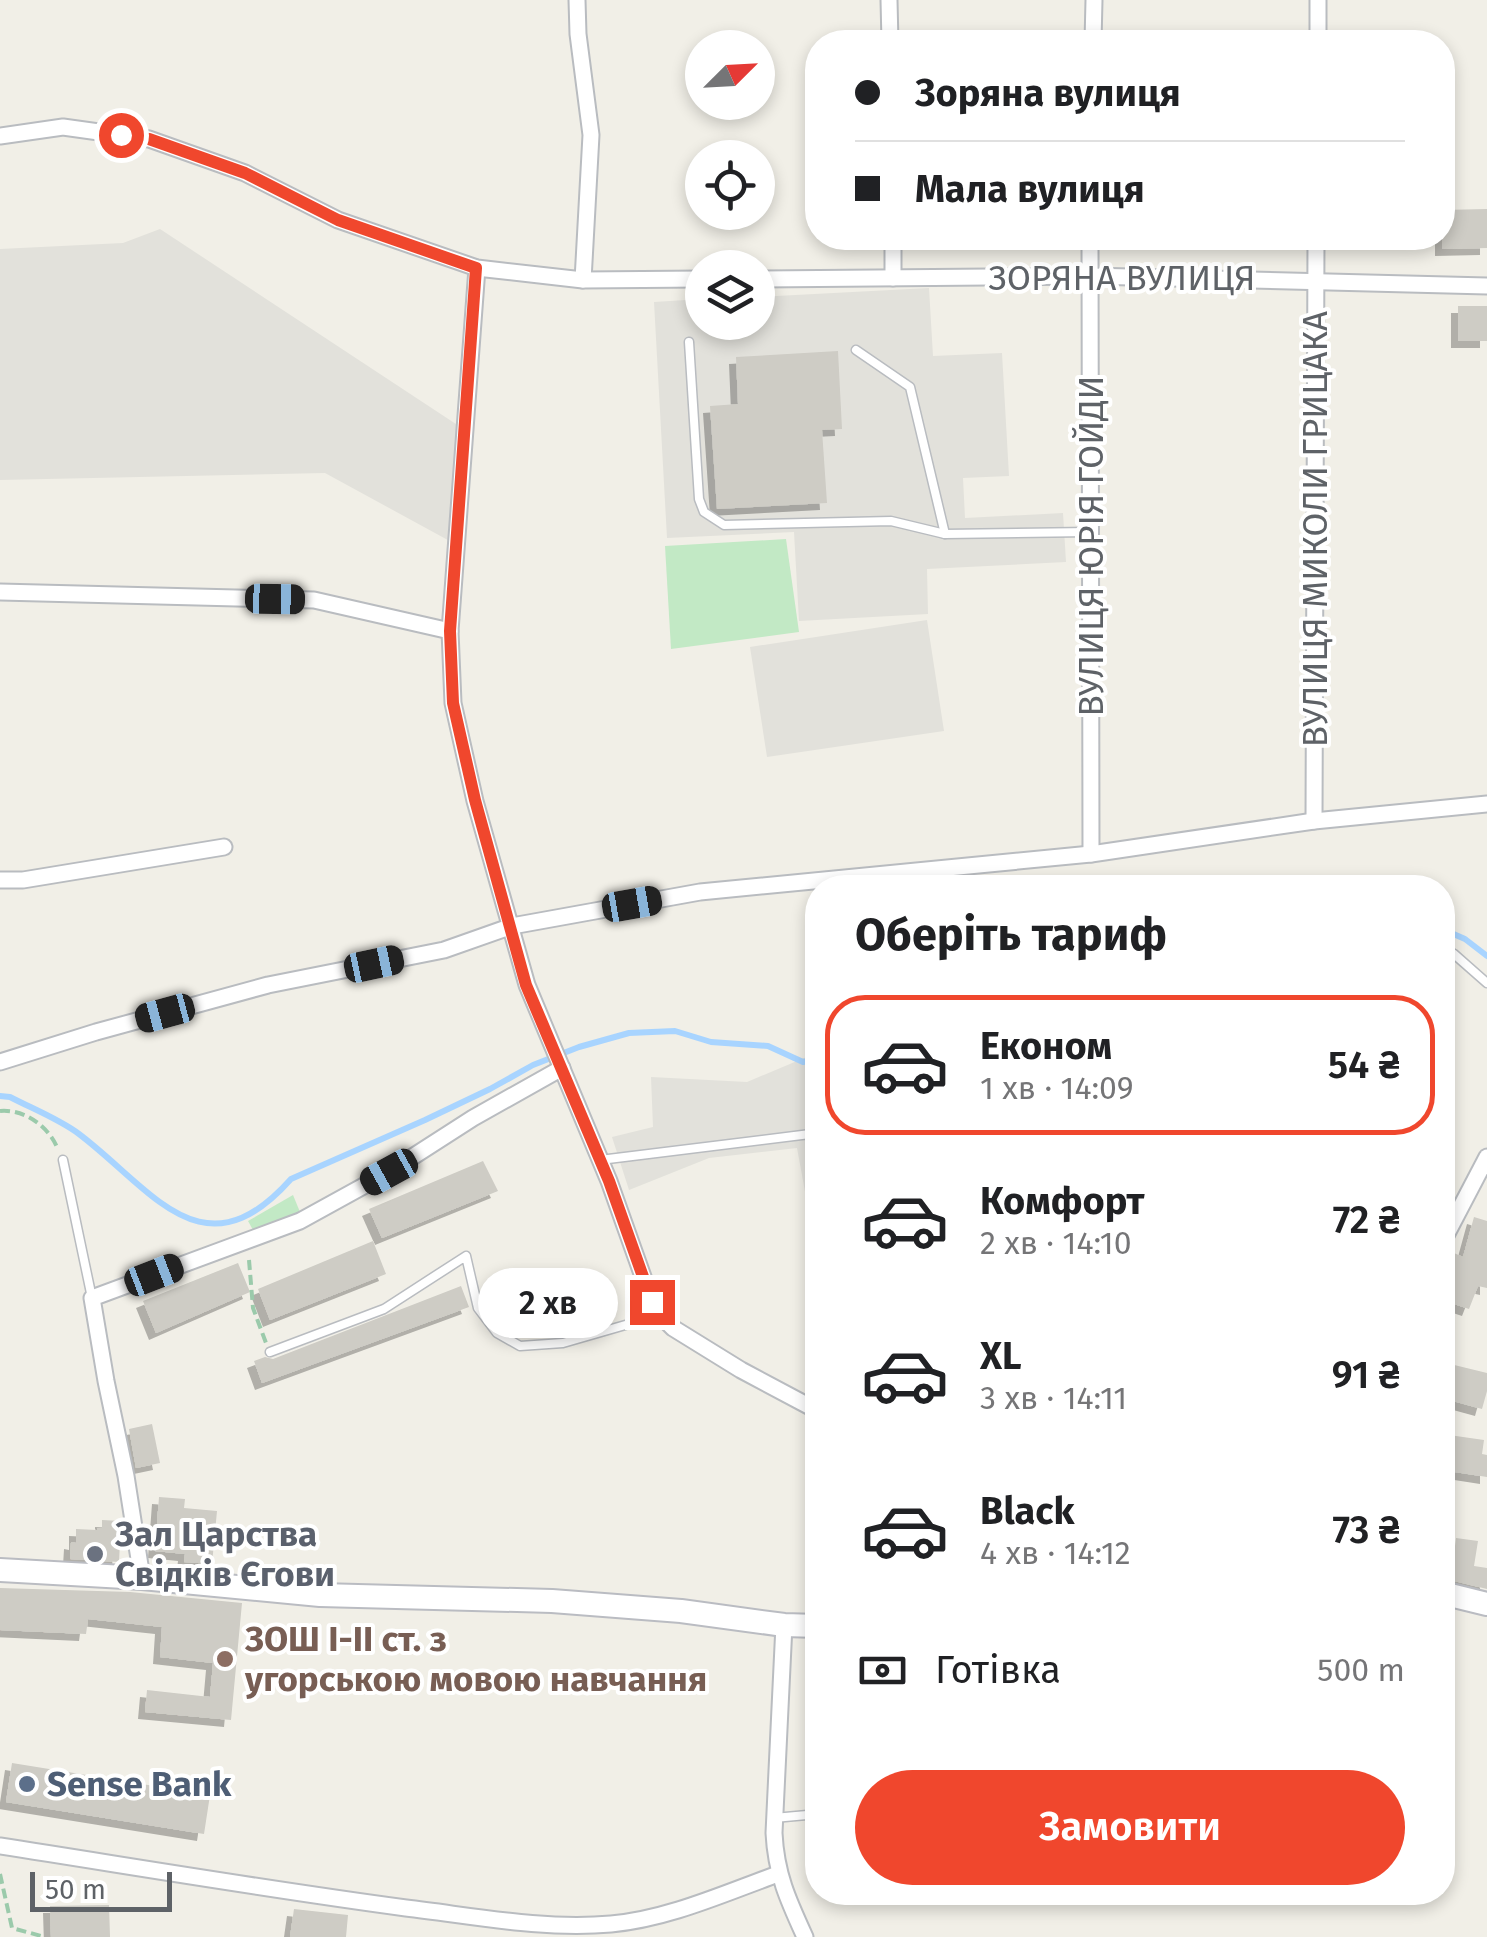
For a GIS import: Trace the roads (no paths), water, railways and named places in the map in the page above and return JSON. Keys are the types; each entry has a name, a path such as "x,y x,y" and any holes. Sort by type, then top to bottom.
{"street":[{"path":"578,0 578,34 591,135 583,280"},
{"path":"889,0 890,30"},
{"path":"1093,30 1094,0"},
{"path":"1318,0 1318,30"},
{"path":"0,136 63,128 149,139 245,173 338,220 476,268 583,280 685,280"},
{"path":"892,250 893,278"},
{"name":"ВУЛИЦЯ ЮРІЯ ГОЙДИ","path":"1090,250 1092,854"},
{"name":"ВУЛИЦЯ МИКОЛИ ГРИЦАКА","path":"1314,821 1316,250"},
{"path":"476,268 450,631 453,703 475,800 526,985 660,1316 724,1360 805,1404"},
{"name":"ЗОРЯНА ВУЛИЦЯ","path":"775,279 1090,276 1487,286"},
{"path":"0,592 314,600 450,631"},
{"path":"875,875 1092,854 1314,821 1487,804"},
{"path":"0,880 23,880 224,848"},
{"path":"0,1062 268,985 444,950 512,926 700,892 805,882"},
{"path":"142,1578 92,1298 300,1221 562,1068"},
{"path":"1455,1218 1487,1157"},
{"path":"0,1570 142,1578 320,1595 552,1601 805,1626"},
{"path":"1455,1597 1487,1604"},
{"path":"784,1625 775,1854 778,1874 805,1937"},
{"path":"0,1846 384,1905 578,1926 616,1924 674,1911 778,1874"}],"lane":[{"path":"689,342 699,499 704,512 724,525 891,522 945,534 1090,532"},
{"path":"856,350 910,387 945,534"},
{"path":"1455,955 1487,984"},
{"path":"600,1160 805,1135"},
{"path":"63,1160 92,1298"},
{"path":"270,1352 384,1309 466,1256 478,1308 496,1333 520,1346 563,1343 660,1316"},
{"path":"774,1818 805,1815"}],"waterway":[{"path":"1455,935 1487,956"},
{"path":"0,1096 10,1097 71,1129 155,1199 204,1223 231,1221 260,1208 291,1179 425,1120 533,1065 629,1033 675,1031 711,1042 768,1046 805,1062"}],"place":[{"name":"Зал Царства Свідків Єгови","path":"95,1554"},
{"name":"ЗОШ І-ІІ ст. з угорською мовою навчання","path":"225,1659"},
{"name":"Sense Bank","path":"27,1784"}]}
